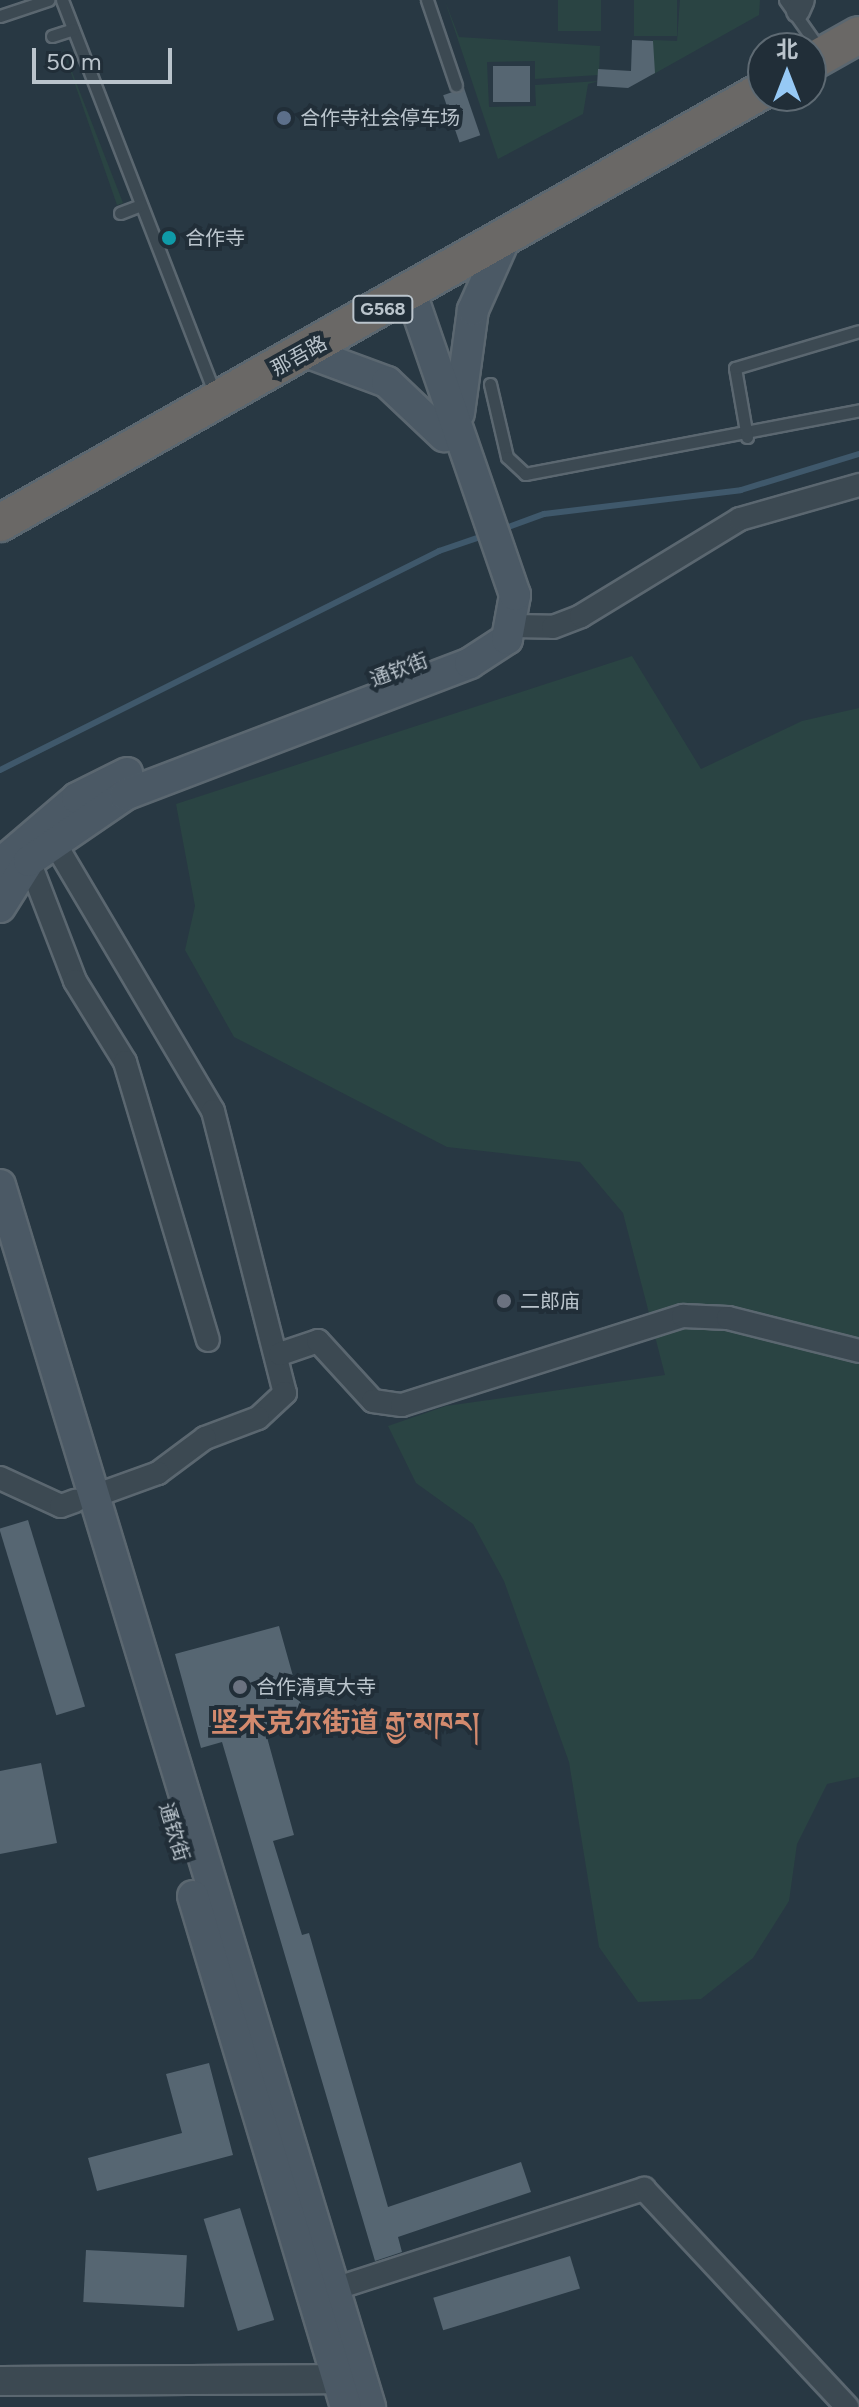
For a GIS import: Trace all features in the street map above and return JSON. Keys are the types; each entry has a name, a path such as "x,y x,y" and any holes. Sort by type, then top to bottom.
{"highway":[{"path":"827,54 859,35"},
{"name":"那吾路","path":"0,523 747,99"}],"main road":[{"path":"452,434 466,337 506,236"},
{"name":"通钦街","path":"15,863 77,798 128,772 484,636 497,618 504,585 403,297"},
{"path":"306,352 387,382 452,434"},
{"path":"0,907 15,863 54,842 125,795 485,656 514,626 504,585"},
{"path":"0,1185 84,1498 334,2289 349,2390 370,2407"},
{"name":"通钦街","path":"0,1259 84,1498 349,2390"}],"street":[{"path":"514,626 553,627 581,616 740,519 859,485"},
{"path":"0,1478 61,1506 158,1473 205,1438 258,1418 285,1393 280,1354 213,1111 54,842"},
{"path":"15,863 75,981 125,1062 208,1340"},
{"path":"280,1354 318,1341 373,1401 402,1405 683,1316 728,1318 859,1351"},
{"path":"334,2289 644,2189 847,2407"},
{"path":"0,2381 349,2390"}],"lane":[{"path":"0,16 48,0"},
{"path":"62,0 218,402"},
{"path":"427,0 456,85"},
{"path":"795,4 807,32"},
{"path":"52,36 73,29"},
{"path":"120,213 141,205"},
{"path":"747,437 735,368 859,331"},
{"path":"490,384 507,457 525,474 747,437 859,410"}],"green space":[{"path":"558,0 601,0 601,31 558,31"},
{"path":"634,0 677,0 677,36 634,36"},
{"path":"680,0 760,0 759,15 652,75 653,40 677,41"},
{"path":"445,1 459,37 600,46 599,75 535,79 535,61 487,62 489,107 536,106 535,85 599,81 588,84 583,114 498,159"},
{"path":"60,41 123,203 117,205"},
{"path":"632,656 701,769 802,721 859,708 859,1777 827,1784 797,1844 789,1901 753,1958 701,1999 638,2002 599,1947 569,1762 504,1581 473,1524 416,1483 388,1426 446,1406 665,1375 623,1213 580,1162 447,1147 234,1037 185,950 195,906 176,804"}],"building":[{"path":"632,40 653,41 655,73 628,88 597,86 598,69 631,71"},
{"path":"493,66 530,66 530,102 493,102"},
{"path":"464,88 480,135 459,142 443,95"},
{"path":"28,1520 85,1706 56,1715 0,1531"},
{"path":"279,1626 305,1719 265,1730 294,1835 273,1841 302,1935 309,1933 388,2207 521,2162 531,2192 398,2237 402,2252 375,2261 222,1742 201,1748 175,1654"},
{"path":"41,1763 57,1843 0,1854 0,1771"},
{"path":"209,2063 233,2155 97,2191 88,2158 182,2133 166,2074"},
{"path":"240,2208 274,2320 238,2331 204,2219"},
{"path":"86,2250 187,2255 184,2307 83,2302"},
{"path":"570,2256 580,2289 443,2330 433,2298"}],"waterway":[{"path":"500,530 544,514 741,490 859,454"},
{"path":"0,770 439,551 486,535"}],"place":[{"name":"合作寺社会停车场","path":"284,118"},
{"name":"合作寺","path":"169,238"},
{"name":"二郎庙","path":"504,1301"},
{"name":"合作清真大寺","path":"240,1687"}],"district":[{"name":"坚木克尔街道 རྒྱ་མཁར།","path":"345,1722"}]}
